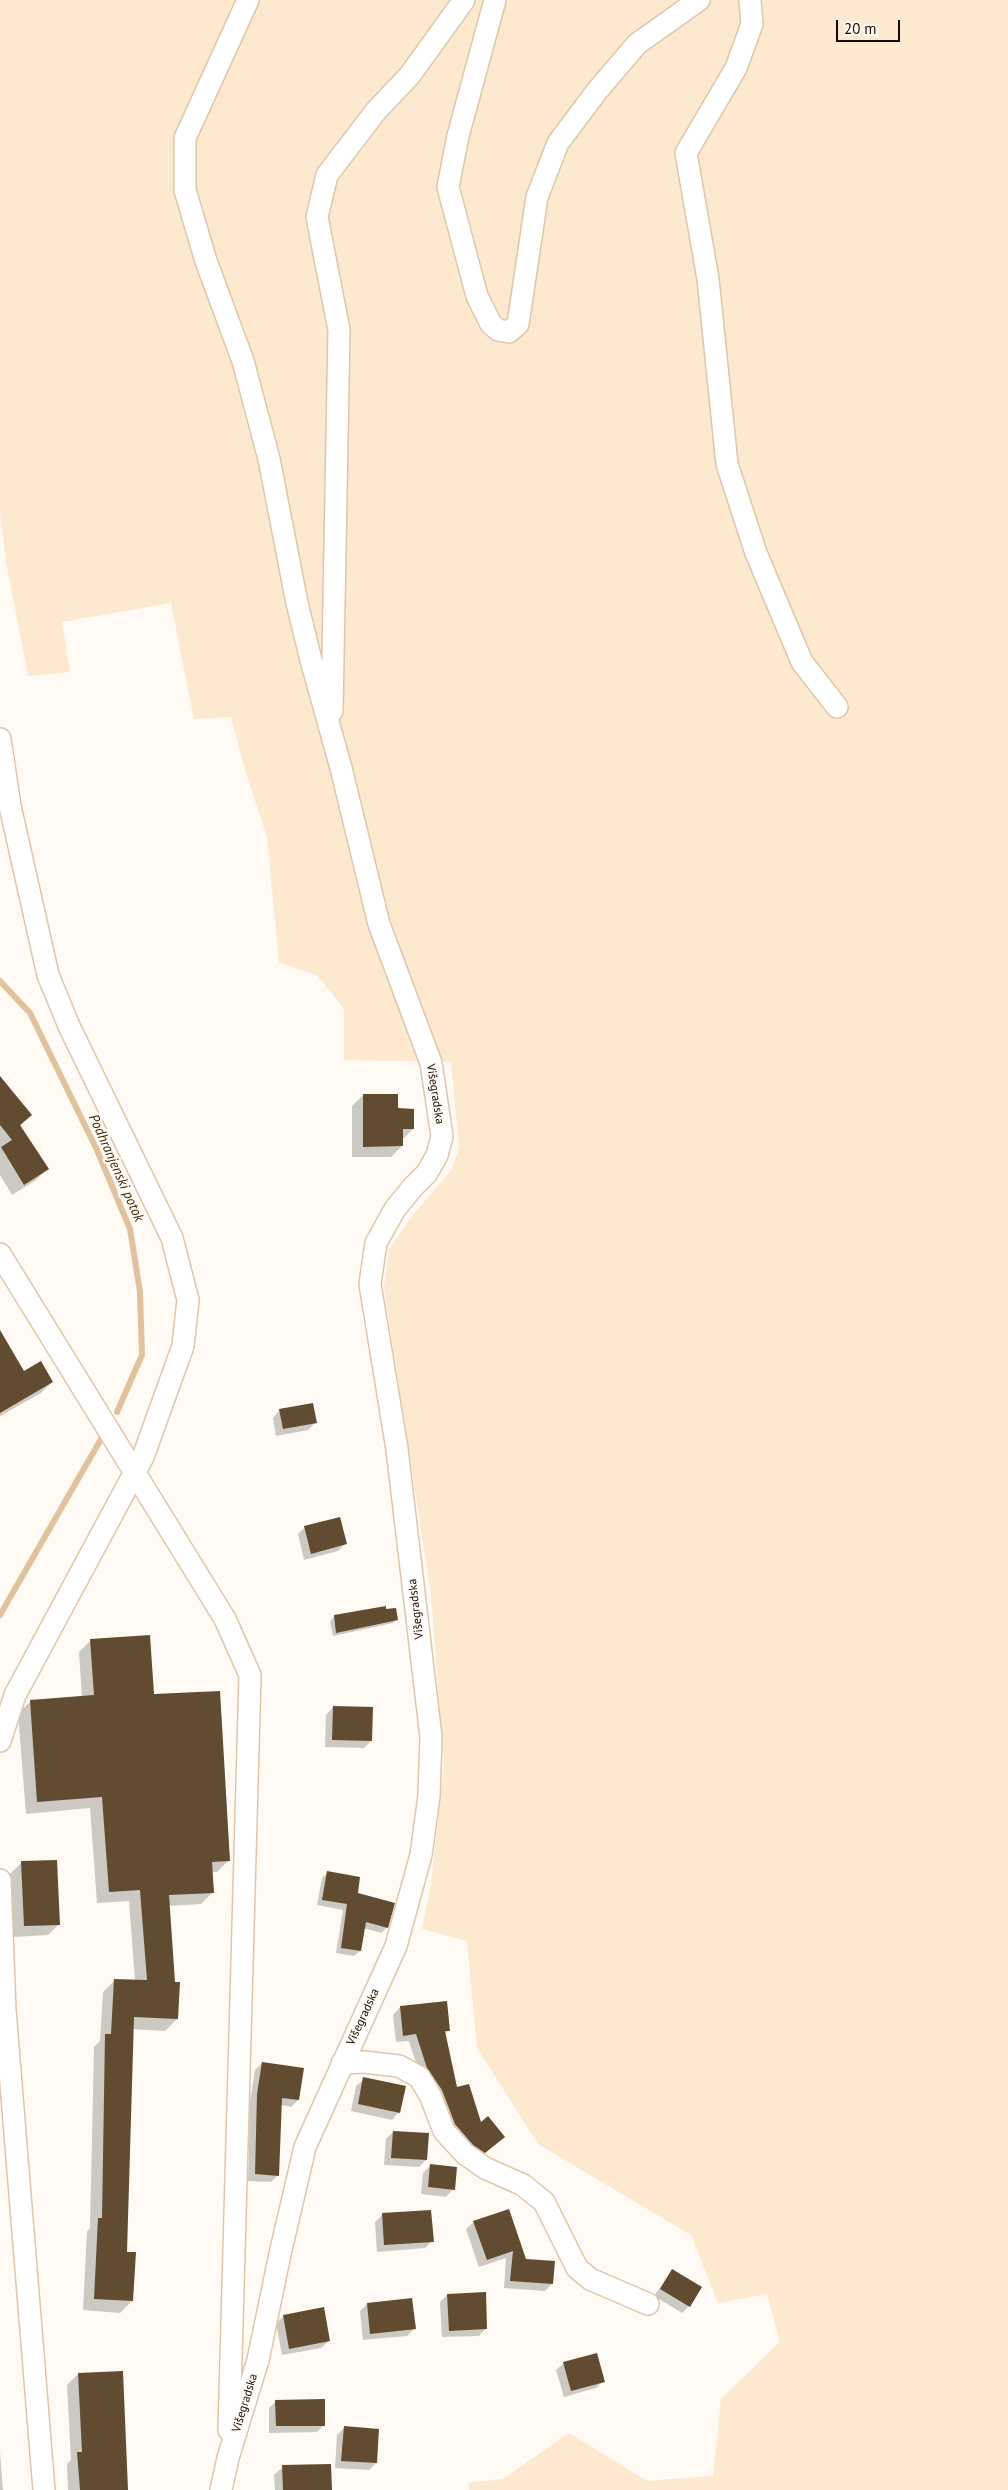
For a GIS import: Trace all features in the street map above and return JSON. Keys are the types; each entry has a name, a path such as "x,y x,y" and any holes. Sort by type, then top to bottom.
{"street":[{"path":"248,0 185,138 185,190 200,243 243,361 269,459 299,613 332,734"},
{"path":"332,734 339,330 317,217 327,175 376,111 410,75 464,0"},
{"path":"495,0 458,136 448,187 477,296 491,324 498,330 509,332 518,324 537,197 558,143 597,91 637,44 698,0"},
{"path":"750,0 752,24 736,68 686,153 708,279 727,464 756,553 802,662 837,708"},
{"name":"Višegradska","path":"221,2490 228,2458 258,2360 305,2147 396,1946 421,1855 428,1796 431,1737 397,1449 370,1284 376,1243 395,1209 427,1173 436,1155 442,1136 431,1063 379,924 332,734"},
{"path":"0,739 10,806 48,975 68,1026 172,1238 188,1300 184,1346 143,1457 133,1472 15,1695 0,1741"},
{"path":"0,1254 225,1619 250,1675 228,2458"},
{"path":"0,1880 5,2010 44,2490"},
{"path":"342,2063 364,2062 399,2066 419,2077 430,2095 444,2131 465,2154 485,2168 523,2185 544,2202 577,2268 590,2279 648,2304"}],"shaded area":[{"path":"0,0 1008,0 1008,2490 469,2490 469,2483 503,2479 569,2433 647,2481 713,2476 721,2399 780,2342 767,2294 718,2303 691,2235 538,2144 477,2048 467,1941 422,1929 431,1884 444,1765 431,1595 384,1287 389,1250 408,1221 452,1169 459,1147 451,1062 344,1060 344,1009 318,976 279,962 267,837 244,767 231,717 194,719 171,603 62,622 70,672 28,676 6,561 0,513"}],"building":[{"path":"0,1076 32,1115 20,1125 49,1169 24,1185 1,1147 12,1140 0,1125"},
{"path":"363,1094 398,1094 398,1108 414,1109 414,1129 403,1129 403,1146 363,1147"},
{"path":"0,1330 24,1371 41,1361 53,1382 0,1413"},
{"path":"313,1403 317,1423 283,1429 279,1409"},
{"path":"340,1517 347,1544 311,1554 304,1526"},
{"path":"386,1606 386,1609 396,1608 398,1620 336,1633 334,1615"},
{"path":"150,1635 154,1694 220,1691 230,1861 212,1862 214,1893 169,1895 175,1982 180,1982 178,2019 134,2017 127,2252 136,2252 133,2301 94,2299 98,2218 102,2218 105,2034 111,2034 114,1979 147,1980 140,1890 109,1892 102,1797 37,1802 30,1700 94,1695 90,1639"},
{"path":"333,1706 373,1707 372,1741 332,1740"},
{"path":"57,1860 60,1925 24,1926 21,1861"},
{"path":"327,1871 360,1877 358,1893 395,1903 388,1928 366,1922 361,1951 341,1948 347,1904 322,1900"},
{"path":"447,2001 450,2031 445,2031 457,2087 469,2084 481,2122 488,2116 505,2137 485,2153 473,2145 455,2124 442,2090 427,2068 416,2034 403,2036 400,2006"},
{"path":"262,2062 304,2068 299,2100 282,2098 279,2176 255,2174 257,2094"},
{"path":"363,2077 406,2086 400,2113 358,2104"},
{"path":"393,2131 429,2133 427,2160 391,2158"},
{"path":"430,2164 457,2167 455,2190 428,2187"},
{"path":"509,2209 526,2259 555,2261 553,2284 510,2281 513,2251 487,2260 473,2221"},
{"path":"431,2210 434,2242 384,2245 382,2213"},
{"path":"672,2269 702,2287 690,2307 660,2289"},
{"path":"486,2292 487,2329 449,2331 447,2294"},
{"path":"412,2298 416,2329 370,2334 367,2303"},
{"path":"324,2307 330,2341 289,2349 283,2315"},
{"path":"597,2353 605,2382 571,2391 563,2362"},
{"path":"123,2371 128,2490 80,2490 77,2452 82,2452 78,2373"},
{"path":"325,2399 325,2426 276,2426 275,2400"},
{"path":"344,2426 379,2429 377,2463 341,2461"},
{"path":"331,2464 332,2490 283,2490 282,2465"}],"waterway":[{"name":"Podhranjenski potok","path":"0,981 30,1013 97,1150 130,1229 140,1292 142,1355 117,1412"},
{"name":"Podhranjenski potok","path":"0,1615 101,1439"}]}
